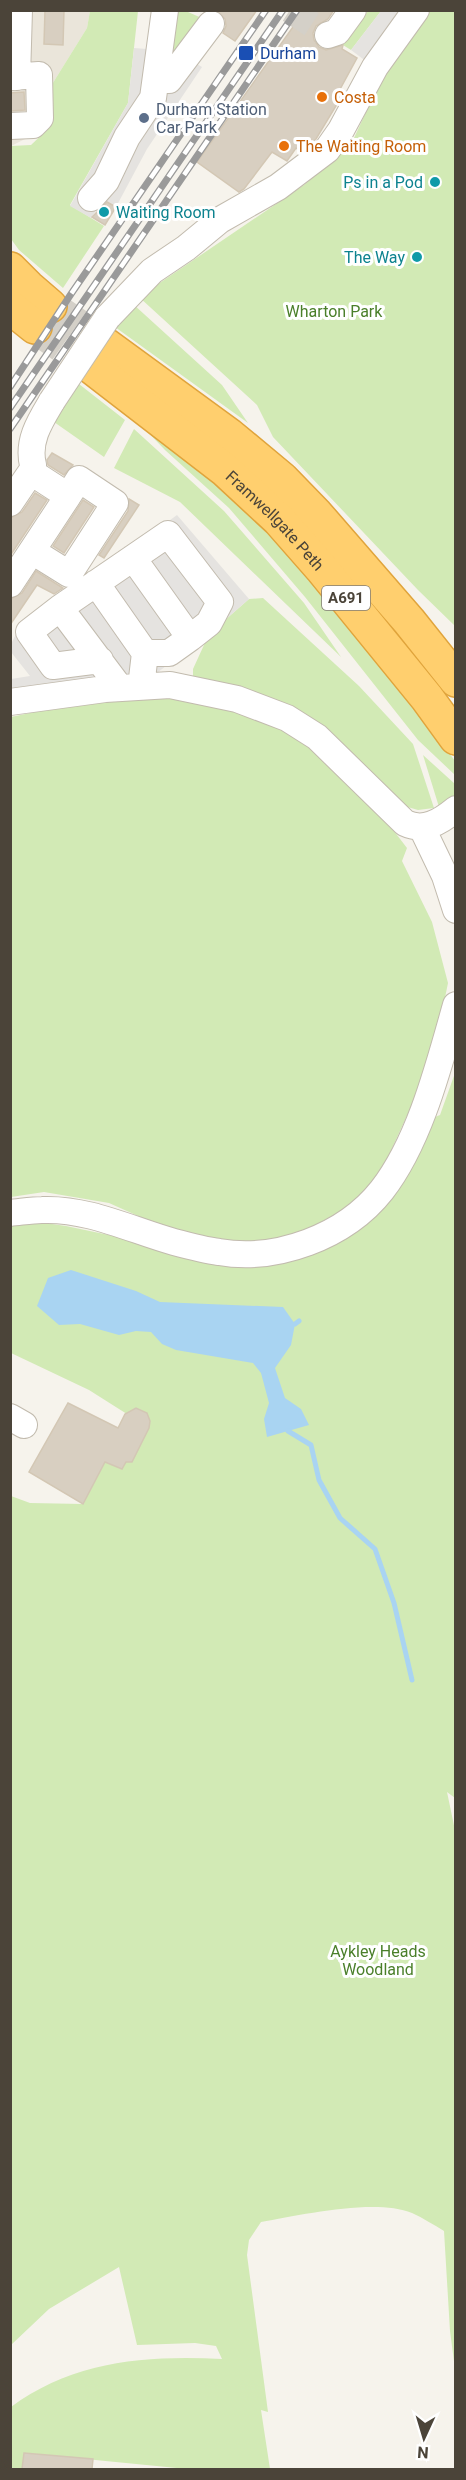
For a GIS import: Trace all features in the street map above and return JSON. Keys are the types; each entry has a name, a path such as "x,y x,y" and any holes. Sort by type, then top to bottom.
{"highway":[{"path":"10,268 28,287 43,317 10,307"},
{"name":"Framwellgate Peth","path":"97,340 229,435 282,479 316,514 456,680"},
{"name":"Framwellgate Peth","path":"97,340 225,470 279,520 345,596 456,738"}],"street":[{"path":"10,126 33,125 40,118 22,76 19,10"},
{"path":"92,198 106,181 127,137 153,98 165,10"},
{"path":"328,35 337,32 353,10"},
{"path":"33,465 31,444 40,421 52,401 152,271 194,242 220,220 278,187 327,150 341,130 375,67 416,10"},
{"path":"156,80 169,80 211,24"},
{"path":"10,503 31,472 68,496"},
{"path":"79,479 115,503 69,574 22,567 79,479"},
{"path":"22,567 77,596 145,653 169,653 209,623 220,602 168,534 77,596 29,632 53,666 100,660"},
{"path":"133,558 190,638"},
{"path":"77,596 100,660 131,687"},
{"path":"131,687 145,653"},
{"path":"10,702 131,687 170,685 237,699 287,718 317,737 396,816 413,827 422,828 441,821 456,810"},
{"path":"422,828 445,876 456,910"},
{"path":"10,1213 44,1209 72,1212 103,1219 174,1242 219,1252 244,1254 279,1250 306,1243 333,1231 354,1217 383,1189 411,1140 449,1054 456,1005"}],"shaded area":[{"path":"11,11 90,11 87,28 51,86 51,126 11,146"},
{"path":"381,11 407,11 367,62 351,50"},
{"name":"Durham Station Car Park","path":"150,17 164,18 157,80 187,58 202,67 147,149 116,207 103,200 91,218 70,206 128,103 134,48 147,49"},
{"path":"177,515 249,599 209,634 158,672 11,692 11,679 30,676 11,652 10,646 17,632"}],"green space":[{"path":"90,11 138,11 128,103 70,205 104,226 63,288 19,250 11,239 11,146 31,145 51,126 51,86 87,28"},
{"path":"172,11 191,11 188,12 204,19 168,71"},
{"path":"368,11 381,11 351,50 338,42 353,33"},
{"name":"Wharton Park","path":"424,11 455,11 455,626 273,437 257,405 139,297 304,185 340,155 354,138 366,112 375,78"},
{"path":"133,304 222,385 248,423 115,327"},
{"path":"79,384 125,420 104,457 54,422"},
{"path":"139,423 213,476 287,548 444,746 455,761 455,775 418,740 305,597 229,508"},
{"path":"134,429 224,511 304,603 341,657 180,502 114,468"},
{"path":"263,598 359,686 413,744 434,808 418,810 404,806 335,742 193,681 193,669 209,634 249,599"},
{"path":"161,696 186,698 259,718 302,739 387,822 407,848 402,861 432,922 448,983 437,1037 417,1094 370,1196 285,1241 215,1242 156,1224 109,1203 44,1192 11,1197 11,717 63,706"},
{"path":"423,755 455,784 455,798 439,807"},
{"name":"Aykley Heads Woodland","path":"455,1073 455,1798 447,1792 456,1835 455,2369 450,2331 444,2231 412,2213 378,2207 338,2209 261,2222 249,2240 247,2255 268,2412 261,2410 270,2469 187,2469 24,2453 22,2469 11,2469 11,2407 35,2392 59,2380 111,2364 166,2358 222,2359 216,2346 195,2343 137,2345 119,2267 49,2309 11,2345 11,1496 30,1503 83,1504 105,1462 122,1469 126,1462 132,1461 149,1428 89,1390 11,1353 11,1226 38,1222 66,1226 123,1238 180,1256 223,1266 262,1266 305,1256 334,1245 364,1224 430,1119 440,1115"}],"water":[{"path":"71,1270 136,1291 160,1302 283,1307 295,1324 291,1345 275,1368 285,1398 301,1409 309,1425 267,1437 264,1419 269,1403 261,1373 253,1363 176,1350 162,1344 151,1332 136,1331 119,1335 80,1324 59,1325 37,1306 48,1278"}],"building":[{"path":"45,10 64,10 63,45 44,44"},
{"path":"216,10 257,10 235,41 223,33 226,26 225,19"},
{"path":"305,10 334,10 328,19 316,26 313,33 314,40 319,47 326,50 343,45 342,49 357,58 338,93 342,96 316,139 300,151 296,148 287,161 272,152 244,189 239,192 197,162"},
{"path":"24,92 25,110 10,111 10,93"},
{"name":"Waiting Room","path":"107,202 116,207 105,225 92,217"},
{"path":"52,453 73,465 64,475 48,465 47,460"},
{"path":"35,493 47,500 10,556 10,518 22,512"},
{"path":"129,499 139,505 104,558 99,555 128,511"},
{"path":"83,500 94,507 64,553 53,546"},
{"path":"36,571 63,588 54,594 37,585 10,625 10,599 22,593"},
{"path":"68,1403 118,1428 125,1414 136,1408 147,1413 150,1421 149,1428 132,1462 126,1462 122,1469 105,1462 83,1504 29,1472"},
{"path":"24,2453 93,2459 92,2469 22,2469"}],"waterway":[{"path":"295,1324 299,1321"},
{"path":"288,1431 311,1445 319,1480 340,1518 375,1549 394,1603 412,1680"}],"tunnel":[{"path":"290,10 328,35"},
{"path":"50,306 99,340"},
{"path":"35,327 85,362"}],"railway":[{"path":"10,387 266,10"},
{"path":"10,408 283,10"},
{"path":"10,429 297,10"}],"place":[{"name":"Durham","path":"246,53"},
{"name":"Costa","path":"322,97"},
{"name":"Durham Station Car Park","path":"144,118"},
{"name":"The Waiting Room","path":"284,146"},
{"name":"Ps in a Pod","path":"435,182"},
{"name":"Waiting Room","path":"104,212"},
{"name":"The Way","path":"417,257"}]}
